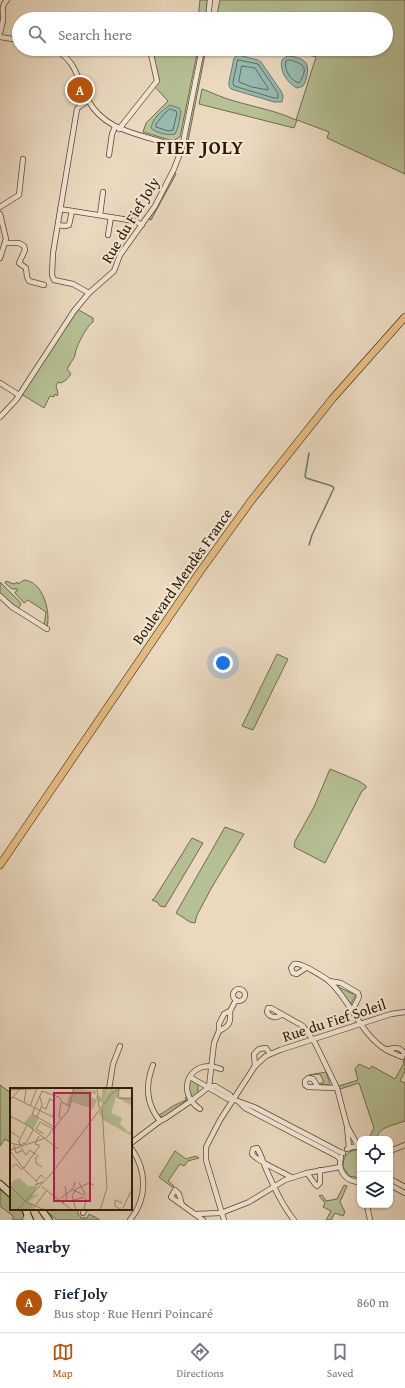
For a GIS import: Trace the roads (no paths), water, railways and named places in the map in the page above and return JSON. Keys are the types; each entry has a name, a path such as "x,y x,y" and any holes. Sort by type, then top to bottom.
{"main road":[{"name":"Boulevard Mendès France","path":"0,865 187,591 251,501 332,398 405,317"},
{"name":"Boulevard Mendès France","path":"0,870 253,502 310,431 405,322"},
{"path":"0,1182 10,1189"},
{"path":"0,1182 10,1193"},
{"path":"42,1210 49,1220"}],"street":[{"path":"0,33 4,18 1,10 3,3 7,0"},
{"path":"209,12 210,0"},
{"path":"0,37 12,39"},
{"path":"64,56 72,65 88,101 101,117 117,128 182,148"},
{"path":"109,155 112,134 157,81 151,56"},
{"name":"Rue du Fief Joly","path":"0,417 10,408 74,311 89,293 114,271 120,255 155,206 174,169 182,148 201,56"},
{"path":"88,101 78,109 53,253 52,277 56,281 73,284 89,293"},
{"path":"0,207 19,195 23,159"},
{"path":"100,215 103,192"},
{"path":"60,209 139,222 142,225"},
{"path":"58,225 69,225 72,211"},
{"path":"0,214 6,243 0,258"},
{"path":"108,235 110,217"},
{"path":"6,243 18,243 24,246 25,250 19,263 26,268 29,281 44,285"},
{"path":"0,383 19,395"},
{"path":"0,596 12,608 47,629"},
{"path":"306,968 328,981 352,1011 371,1039 386,1050"},
{"path":"328,981 341,983 358,993 359,997 352,1011"},
{"path":"132,1142 209,1087 214,1043 219,1032 219,1024 224,1014 230,1011 236,1000"},
{"path":"219,1032 226,1028 232,1019 230,1011"},
{"name":"Rue du Fief Soleil","path":"224,1220 206,1160 206,1151 209,1139 235,1100 255,1066 270,1054 397,1012 405,1012"},
{"path":"282,1014 302,1026 328,1067 337,1088 347,1126 348,1148"},
{"path":"109,1088 113,1064 120,1046"},
{"name":"Rue du Fief Soleil","path":"255,1066 254,1054 259,1049 266,1048 270,1054"},
{"path":"153,1065 148,1080 147,1093 152,1108 160,1121"},
{"path":"200,1109 191,1101 187,1089 190,1077 194,1071 200,1067 211,1066 221,1069"},
{"path":"190,1077 228,1099 254,1107 343,1153"},
{"path":"318,1087 337,1088"},
{"path":"235,1100 245,1108 337,1156 340,1159"},
{"path":"347,1126 357,1143"},
{"path":"357,1146 348,1148 340,1159 341,1172 346,1178 357,1182"},
{"path":"393,1150 405,1146"},
{"path":"130,1220 140,1201 144,1182 141,1167 132,1150"},
{"path":"291,1178 263,1161 285,1207 294,1220"},
{"path":"195,1214 221,1213 249,1202 274,1186 306,1172 340,1167"},
{"path":"306,1172 317,1186 320,1183 320,1170"},
{"path":"393,1183 405,1187"},
{"path":"393,1184 405,1193"},
{"path":"182,1205 203,1220"},
{"path":"368,1208 370,1220"}],"water":[{"path":"237,56 242,56 261,62 281,91 283,96 282,102 274,102 231,89 229,82 234,58"},
{"path":"287,56 300,58 307,64 307,77 302,87 297,88 293,86 287,80 283,72 281,64 282,60"},
{"path":"170,105 179,108 181,111 175,134 159,133 153,130 151,128 152,124 156,118"}],"waterway":[{"path":"309,453 305,476 306,478 332,486 334,488 312,535 309,545"}],"place":[{"name":"Fief Joly","path":"80,90"}],"district":[{"name":"FIEF JOLY","path":"200,147"}]}
